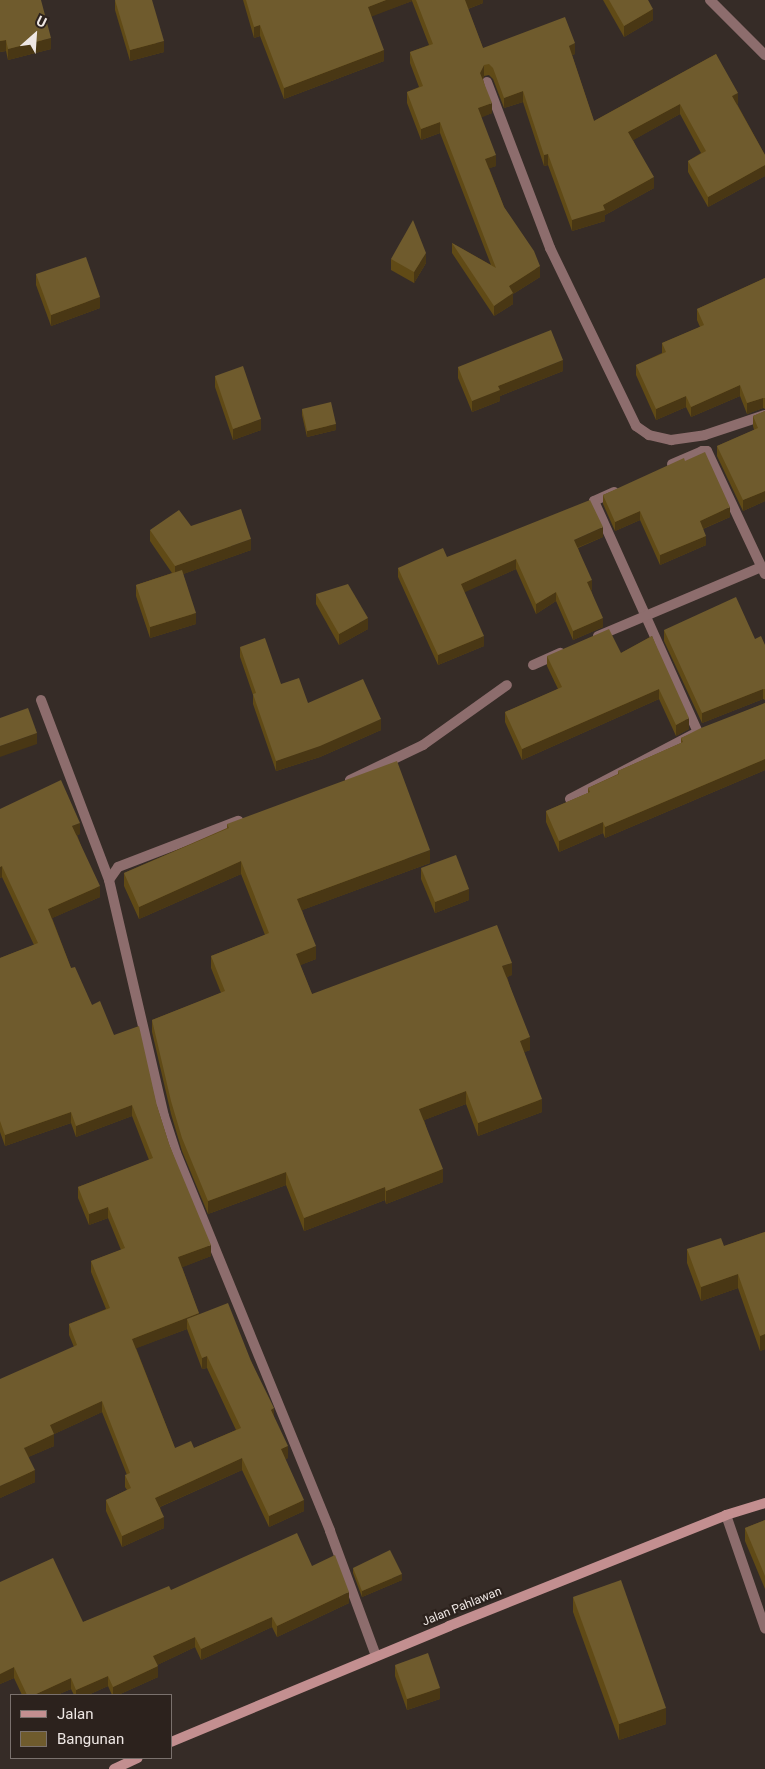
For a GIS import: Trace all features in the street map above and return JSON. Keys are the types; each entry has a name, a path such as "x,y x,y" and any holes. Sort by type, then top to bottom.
{"street":[{"path":"710,0 765,55"},
{"path":"487,82 550,248 636,426 650,434 671,440 705,435 765,414"},
{"path":"584,642 644,616 763,570 707,451 702,451 666,467"},
{"path":"570,799 702,730 589,503 621,488"},
{"path":"534,665 568,650"},
{"path":"339,785 423,745 506,685"},
{"path":"41,700 109,880 164,1116 176,1153 330,1531 376,1656"},
{"path":"109,880 118,867 248,818"},
{"name":"Jalan Pahlawan","path":"172,1742 376,1656 726,1515 765,1503"},
{"path":"726,1515 765,1628"},
{"path":"114,1769 136,1759"}],"building":[{"path":"0,0 41,0 51,38 8,49 6,40 0,41"},
{"path":"115,0 152,0 164,41 130,50"},
{"path":"246,0 386,0 368,7 384,50 284,88 260,25 254,27"},
{"path":"416,0 465,0 483,48 565,17 575,43 569,46 594,121 716,54 738,93 732,96 765,155 765,165 708,197 688,161 706,151 680,104 628,132 654,177 603,205 605,210 572,220 548,154 544,155 523,91 504,98 493,68 489,64 484,65 480,73 492,103 478,108 496,155 485,159 504,207 534,251 540,266 509,286 513,293 494,306 452,243 496,268 440,122 421,129 407,92 423,86 410,52 433,44"},
{"path":"609,0 648,0 653,9 624,26"},
{"path":"413,220 426,253 414,272 391,259"},
{"path":"86,257 100,297 51,315 36,274"},
{"path":"765,278 765,398 747,403 740,385 691,407 686,396 656,409 636,365 666,352 662,343 704,325 697,309"},
{"path":"551,330 563,360 498,386 500,390 472,401 458,367"},
{"path":"243,366 261,419 233,429 215,376"},
{"path":"331,402 336,424 307,431 302,409"},
{"path":"765,411 765,491 743,500 717,446 758,428 753,416"},
{"path":"705,452 730,507 700,521 706,536 660,555 640,511 615,522 603,495 684,458 685,461"},
{"path":"590,500 603,527 574,540 592,580 587,582 603,618 573,631 556,592 536,604 516,559 461,584 484,636 438,655 398,568 443,548 447,557"},
{"path":"241,509 251,539 175,566 150,530 179,510 191,526"},
{"path":"182,570 196,613 150,627 136,585"},
{"path":"348,584 368,618 339,634 316,594"},
{"path":"736,597 755,639 761,636 765,645 765,689 702,713 664,630"},
{"path":"609,629 621,653 652,636 689,718 676,725 659,689 522,749 505,712 562,687 547,656"},
{"path":"265,638 281,684 299,678 308,703 363,679 381,719 320,746 276,761 253,694 256,693 240,647"},
{"path":"765,703 765,759 605,827 603,822 559,841 546,811 590,792 588,788 619,774 618,771 683,742 681,738 701,728"},
{"path":"28,708 37,733 0,746 0,718"},
{"path":"397,761 430,850 297,899 316,946 296,954 312,994 497,925 512,963 502,966 530,1037 520,1041 542,1099 478,1123 466,1091 419,1109 443,1169 386,1191 385,1187 304,1218 286,1172 208,1201 182,1138 171,1101 152,1020 225,991 211,956 269,933 241,861 139,907 124,873 229,828 227,824"},
{"path":"61,780 80,823 72,826 100,886 48,909 71,968 75,967 92,1005 100,1001 114,1035 139,1026 157,1106 169,1144 211,1245 178,1257 199,1313 132,1339 175,1448 191,1441 194,1448 241,1428 207,1356 202,1358 187,1319 228,1303 251,1361 274,1408 271,1410 288,1446 281,1449 304,1500 269,1516 242,1458 155,1498 164,1517 122,1536 106,1500 131,1488 125,1475 130,1473 102,1401 50,1425 54,1434 24,1448 35,1470 0,1486 0,1379 77,1345 69,1324 110,1308 91,1261 125,1248 108,1207 89,1214 78,1187 153,1158 132,1105 76,1126 71,1112 5,1135 0,1121 0,958 38,943 2,866 0,867 0,809"},
{"path":"456,855 469,889 435,902 421,868"},
{"path":"765,1232 765,1334 760,1336 738,1274 701,1287 687,1249 721,1238 724,1246"},
{"path":"765,1520 765,1576 745,1528"},
{"path":"297,1533 312,1566 335,1555 349,1592 277,1626 272,1617 201,1649 195,1637 153,1656 158,1666 113,1687 108,1676 76,1690 71,1678 36,1694 27,1694 14,1667 0,1674 0,1582 53,1558 83,1622 169,1586 171,1590"},
{"path":"390,1550 402,1574 362,1591 353,1568"},
{"path":"621,1580 666,1708 619,1724 573,1597"},
{"path":"428,1653 440,1688 407,1699 395,1665"}]}
